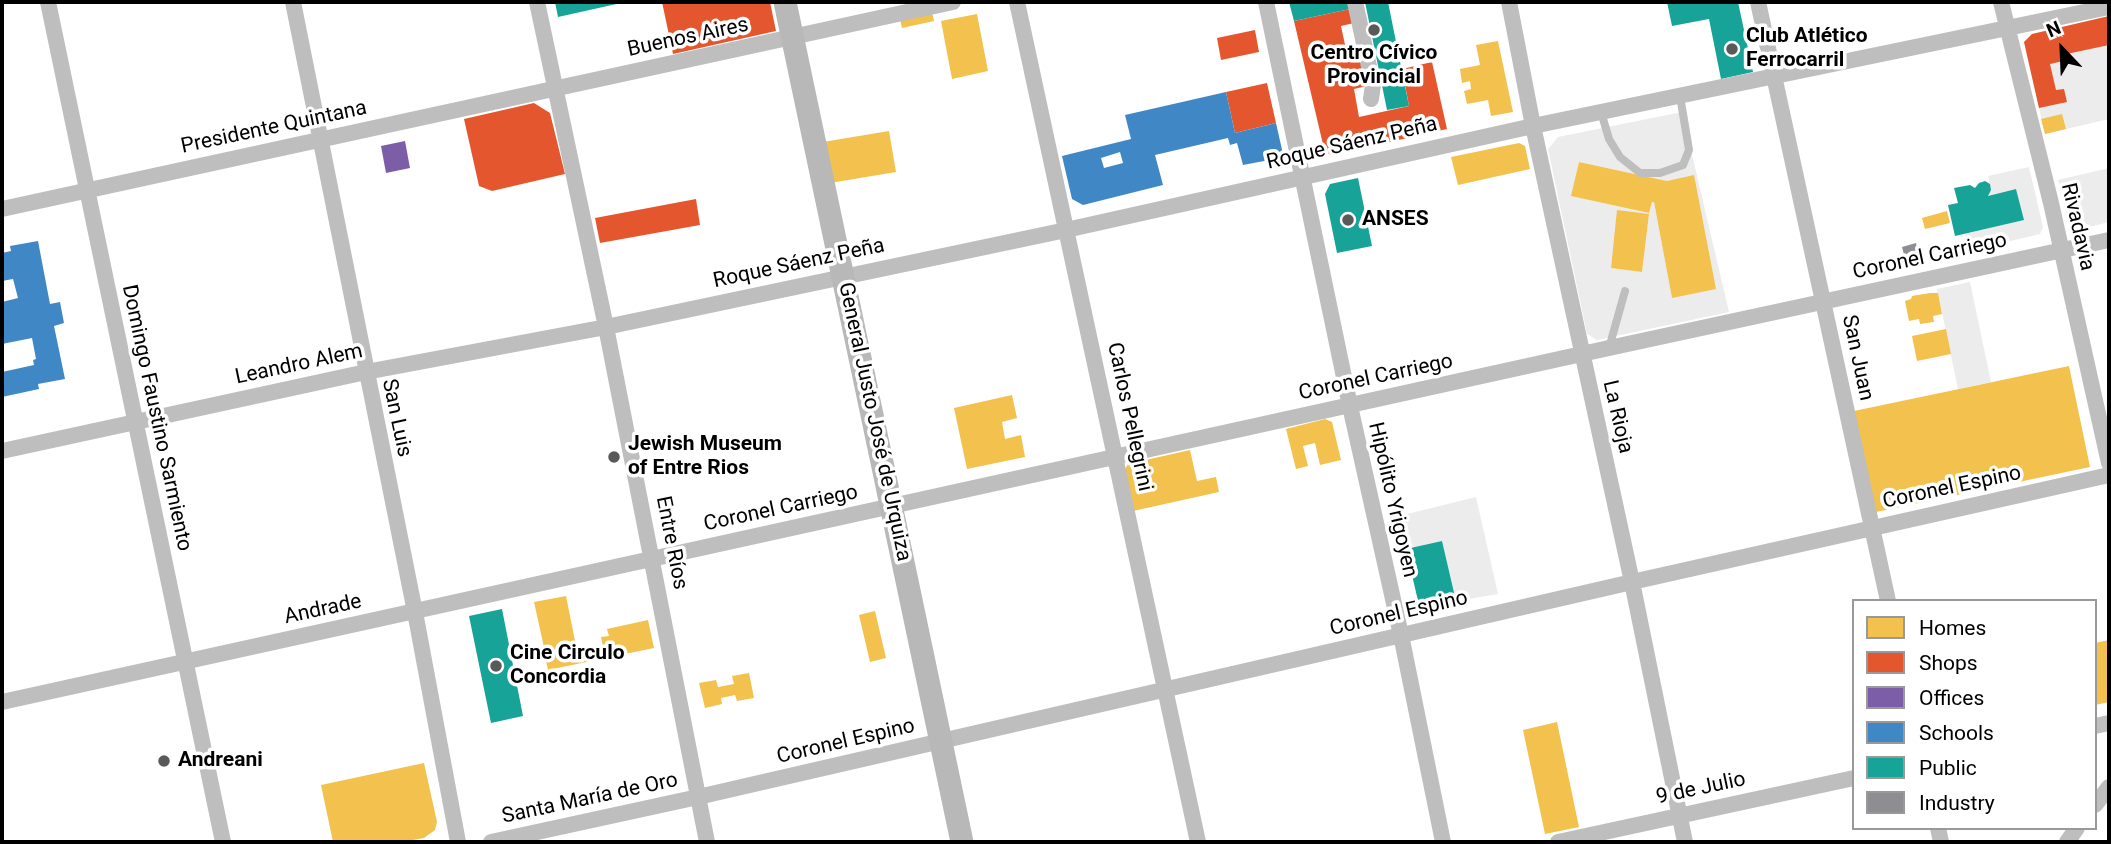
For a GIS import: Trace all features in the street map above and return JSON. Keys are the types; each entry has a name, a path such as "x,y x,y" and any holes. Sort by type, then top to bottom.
{"street":[{"name":"Domingo Faustino Sarmiento","path":"48,2 223,842"},
{"name":"San Luis","path":"293,2 415,612 458,842"},
{"name":"Entre Ríos","path":"537,2 653,559 707,842"},
{"name":"General Justo José de Urquiza","path":"785,2 962,842"},
{"name":"Buenos Aires","path":"555,89 792,37 919,5 953,2"},
{"name":"Carlos Pellegrini","path":"1017,2 1198,842"},
{"name":"Hipólito Yrigoyen","path":"1266,2 1443,842"},
{"path":"1355,2 1373,85 1371,99"},
{"name":"La Rioja","path":"1509,2 1685,842"},
{"name":"San Juan","path":"1758,2 1888,599"},
{"name":"Rivadavia","path":"2001,2 2109,463"},
{"name":"Roque Sáenz Peña","path":"606,327 1066,230 1533,126 2109,7"},
{"name":"Presidente Quintana","path":"2,209 555,89"},
{"name":"Coronel Carriego","path":"653,559 2109,240"},
{"name":"Leandro Alem","path":"2,451 366,372 606,327"},
{"name":"Coronel Espino","path":"698,797 2109,475"},
{"name":"Andrade","path":"2,702 653,559"},
{"name":"9 de Julio","path":"1558,842 1852,778"},
{"path":"2097,802 2109,787"},
{"name":"Santa María de Oro","path":"491,842 698,797"}],"lane":[{"path":"1601,112 1609,139 1620,158 1640,173 1660,173 1683,165 1689,150 1680,96"},
{"path":"1609,348 1625,292"}],"shaded area":[{"path":"2109,16 2109,119 2045,134 2024,42 2032,34"},
{"path":"1682,112 1729,312 1597,340 1587,334 1548,149 1558,137","holes":["1579,162 1667,181 1694,176 1672,297 1654,202 1649,213 1572,196","1618,211 1649,214 1642,272 1611,268"]},
{"path":"2029,167 2043,227 2040,234 1969,251 1965,234 2023,220 2016,189 1988,196 1991,190 1988,176"},
{"path":"2109,168 2109,222 2081,229 2069,223 2058,180"},
{"path":"1970,282 1991,382 1958,389 1937,289"},
{"path":"1476,497 1498,594 1456,601 1442,541 1406,549 1399,516"}],"building: Homes":[{"path":"932,12 934,21 902,28 900,19"},
{"path":"977,14 988,71 952,79 941,21"},
{"path":"1498,41 1513,112 1491,116 1488,100 1467,104 1464,91 1471,89 1470,81 1462,83 1460,69 1480,65 1476,45"},
{"path":"2062,114 2066,129 2045,134 2041,119"},
{"path":"889,131 896,172 830,183 823,142"},
{"path":"1519,143 1525,146 1530,169 1458,185 1451,157"},
{"path":"1579,162 1667,181 1694,175 1716,289 1672,298 1654,202 1649,213 1571,196"},
{"path":"1617,210 1649,214 1642,272 1611,268"},
{"path":"1947,211 1950,223 1925,229 1922,218"},
{"path":"1938,293 1942,314 1933,316 1934,322 1920,324 1919,319 1909,321 1905,301 1912,296"},
{"path":"1946,329 1951,354 1917,361 1912,336"},
{"path":"2069,366 2090,467 1876,512 1854,411"},
{"path":"1012,395 1017,418 1002,422 1005,439 1021,435 1025,457 967,469 954,408"},
{"path":"1325,419 1332,422 1341,460 1320,465 1315,443 1303,446 1308,466 1296,469 1286,429"},
{"path":"1190,450 1197,481 1216,477 1219,492 1133,511 1124,471 1128,464"},
{"path":"566,596 578,656 604,651 601,637 609,636 607,629 648,620 654,648 548,670 545,656 566,652 565,648 545,652 534,602"},
{"path":"875,611 886,658 870,662 859,615"},
{"path":"2109,640 2109,702 2097,705 2097,643"},
{"path":"749,673 754,698 737,701 735,695 721,698 722,704 705,708 699,683 716,680 718,687 734,684 732,676"},
{"path":"1557,722 1579,827 1545,834 1523,730"},
{"path":"424,763 437,822 435,830 424,838 402,842 333,842 321,785"}],"building: Shops":[{"path":"662,2 770,2 776,31 673,54"},
{"path":"1350,9 1354,23 1341,26 1347,54 1359,51 1367,86 1354,89 1359,117 1409,106 1402,69 1432,62 1447,129 1333,155 1325,153 1294,21"},
{"path":"2109,16 2109,45 2062,55 2063,61 2050,64 2056,90 2064,89 2067,102 2039,108 2024,42 2032,34"},
{"path":"1255,30 1259,52 1221,60 1217,38"},
{"path":"1267,83 1276,123 1235,133 1226,92"},
{"path":"534,103 550,113 565,174 492,191 479,186 464,119"},
{"path":"696,199 700,225 600,243 595,218"}],"building: Offices":[{"path":"405,141 410,168 386,173 381,146"}],"building: Schools":[{"path":"1226,92 1235,133 1276,123 1283,154 1280,158 1243,165 1237,143 1230,145 1228,138 1155,155 1163,185 1083,205 1072,199 1062,156 1131,139 1125,115","holes":["1120,152 1123,163 1104,168 1101,158"]},
{"path":"38,241 50,304 60,302 64,323 54,326 65,379 38,384 39,389 2,397 2,372 34,365 33,360 36,359 32,338 2,344 2,302 18,298 13,279 2,281 2,253 11,251 10,246"}],"building: Public":[{"path":"555,2 621,2 621,3 558,17"},
{"path":"1289,2 1349,2 1350,9 1294,21"},
{"path":"1365,2 1388,2 1409,106 1387,110"},
{"name":"Club Atlético Ferrocarril","path":"1667,2 1738,2 1753,72 1721,79 1709,19 1672,26"},
{"name":"ANSES","path":"1358,178 1372,246 1337,253 1325,194 1330,184"},
{"path":"1985,181 1990,184 1988,196 2016,189 2024,220 1955,236 1948,205 1958,203 1954,188 1970,185 1975,188"},
{"path":"1442,541 1456,601 1427,607 1418,601 1406,549"},
{"name":"Cine Circulo Concordia","path":"502,609 523,716 491,723 469,616"}],"building: Industry":[{"path":"1916,243 1920,263 1907,266 1902,247"}],"place":[{"name":"Centro Cívico Provincial","path":"1374,30"},
{"name":"Club Atlético Ferrocarril","path":"1732,49"},
{"name":"ANSES","path":"1348,220"},
{"name":"Jewish Museum of Entre Rios","path":"614,457"},
{"name":"Cine Circulo Concordia","path":"496,666"},
{"name":"Andreani","path":"164,761"}]}
